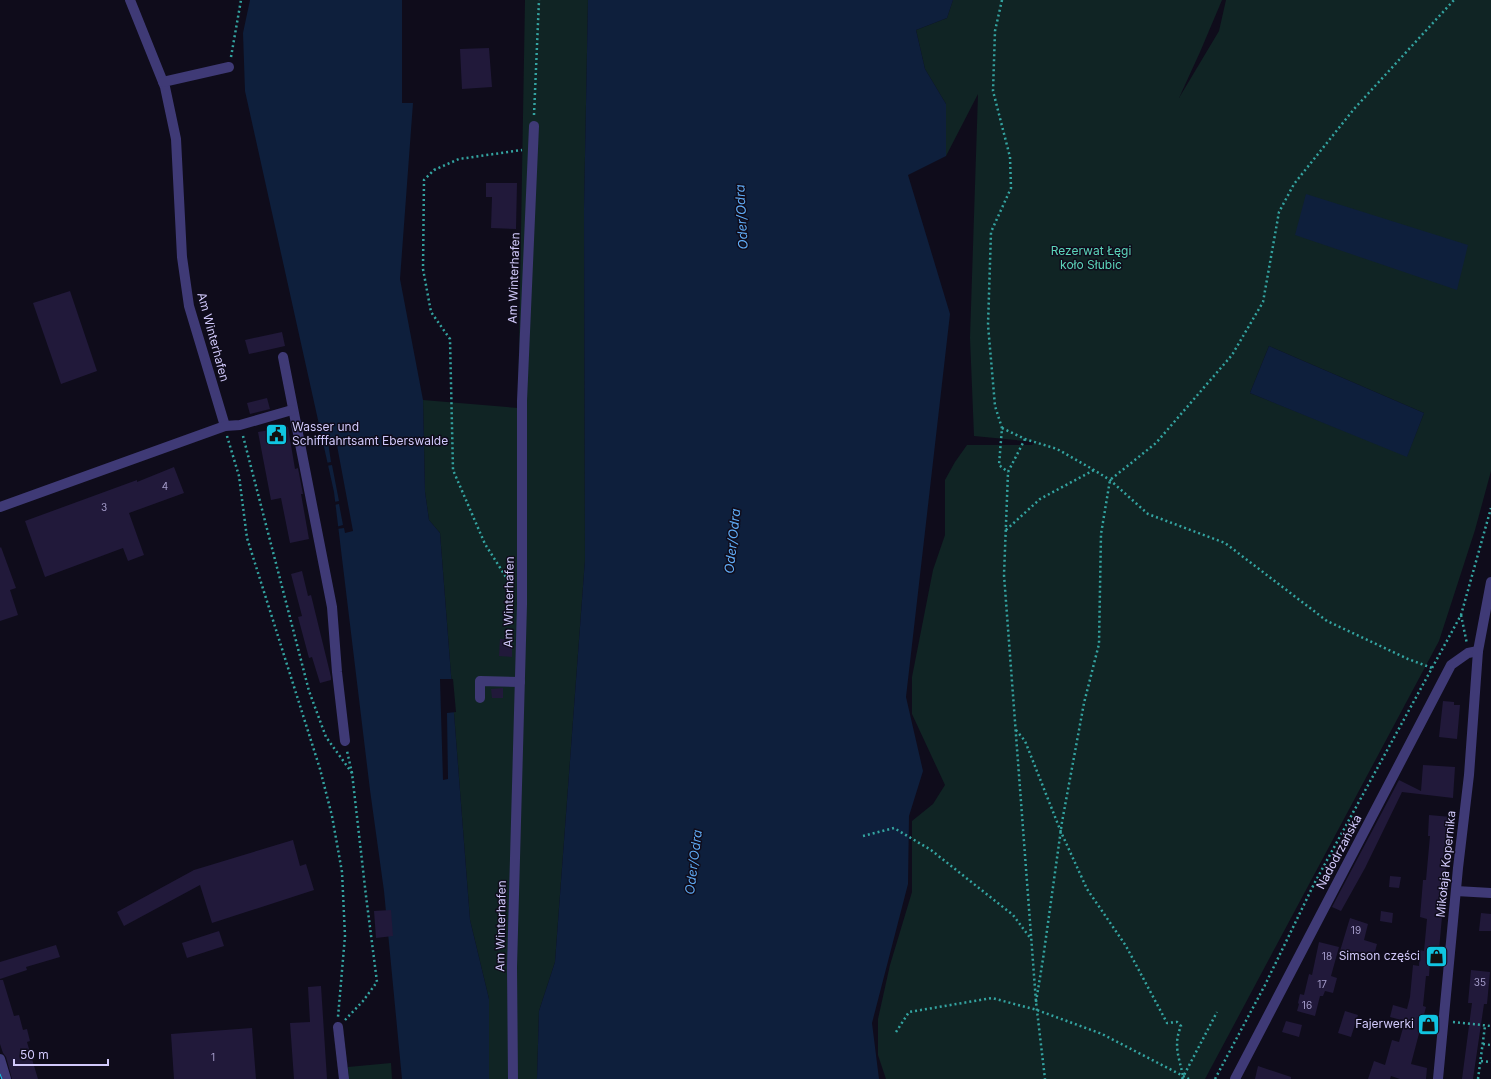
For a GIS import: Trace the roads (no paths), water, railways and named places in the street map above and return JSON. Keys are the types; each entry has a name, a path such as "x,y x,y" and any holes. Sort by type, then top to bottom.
{"street":[{"name":"Am Winterhafen","path":"130,0 163,82 176,139 182,257 188,306 225,426"},
{"path":"163,82 229,67"},
{"name":"Am Winterhafen","path":"513,1079 512,967 522,604 522,401 534,126"},
{"path":"282,357 332,607 337,672 345,740"},
{"path":"0,506 225,426 240,425 292,410"},
{"name":"Mikołaja Kopernika","path":"1438,1079 1469,775 1473,652 1491,582"},
{"name":"Nadodrzańska","path":"1235,1079 1452,665 1473,652"},
{"path":"480,698 480,681 520,682"},
{"path":"1456,891 1491,893"},
{"path":"338,1027 344,1079"},
{"path":"0,1060 6,1079"}],"water":[{"path":"250,0 402,0 402,103 413,103 400,279 423,400 425,492 429,520 440,533 470,920 489,999 489,1079 402,1079 384,891 370,790 334,492 245,91 243,33"},
{"name":"Oder/Odra","path":"588,0 953,0 947,18 916,30 925,69 946,104 946,156 908,175 950,314 906,697 923,771 909,816 908,884 872,1023 879,1079 537,1079 539,1011 555,962 585,560 584,208"},
{"path":"1306,194 1468,245 1457,290 1295,235"},
{"path":"1269,346 1424,413 1407,457 1250,393"}],"tram line":[{"path":"0,1074 2,1079"}],"place":[{"name":"Wasser und Schifffahrtsamt Eberswalde","path":"276,434"},
{"name":"Simson części","path":"1436,956"},
{"name":"Fajerwerki","path":"1429,1024"}],"park label":[{"name":"Rezerwat Łęgi koło Słubic","path":"1091,258"}]}
